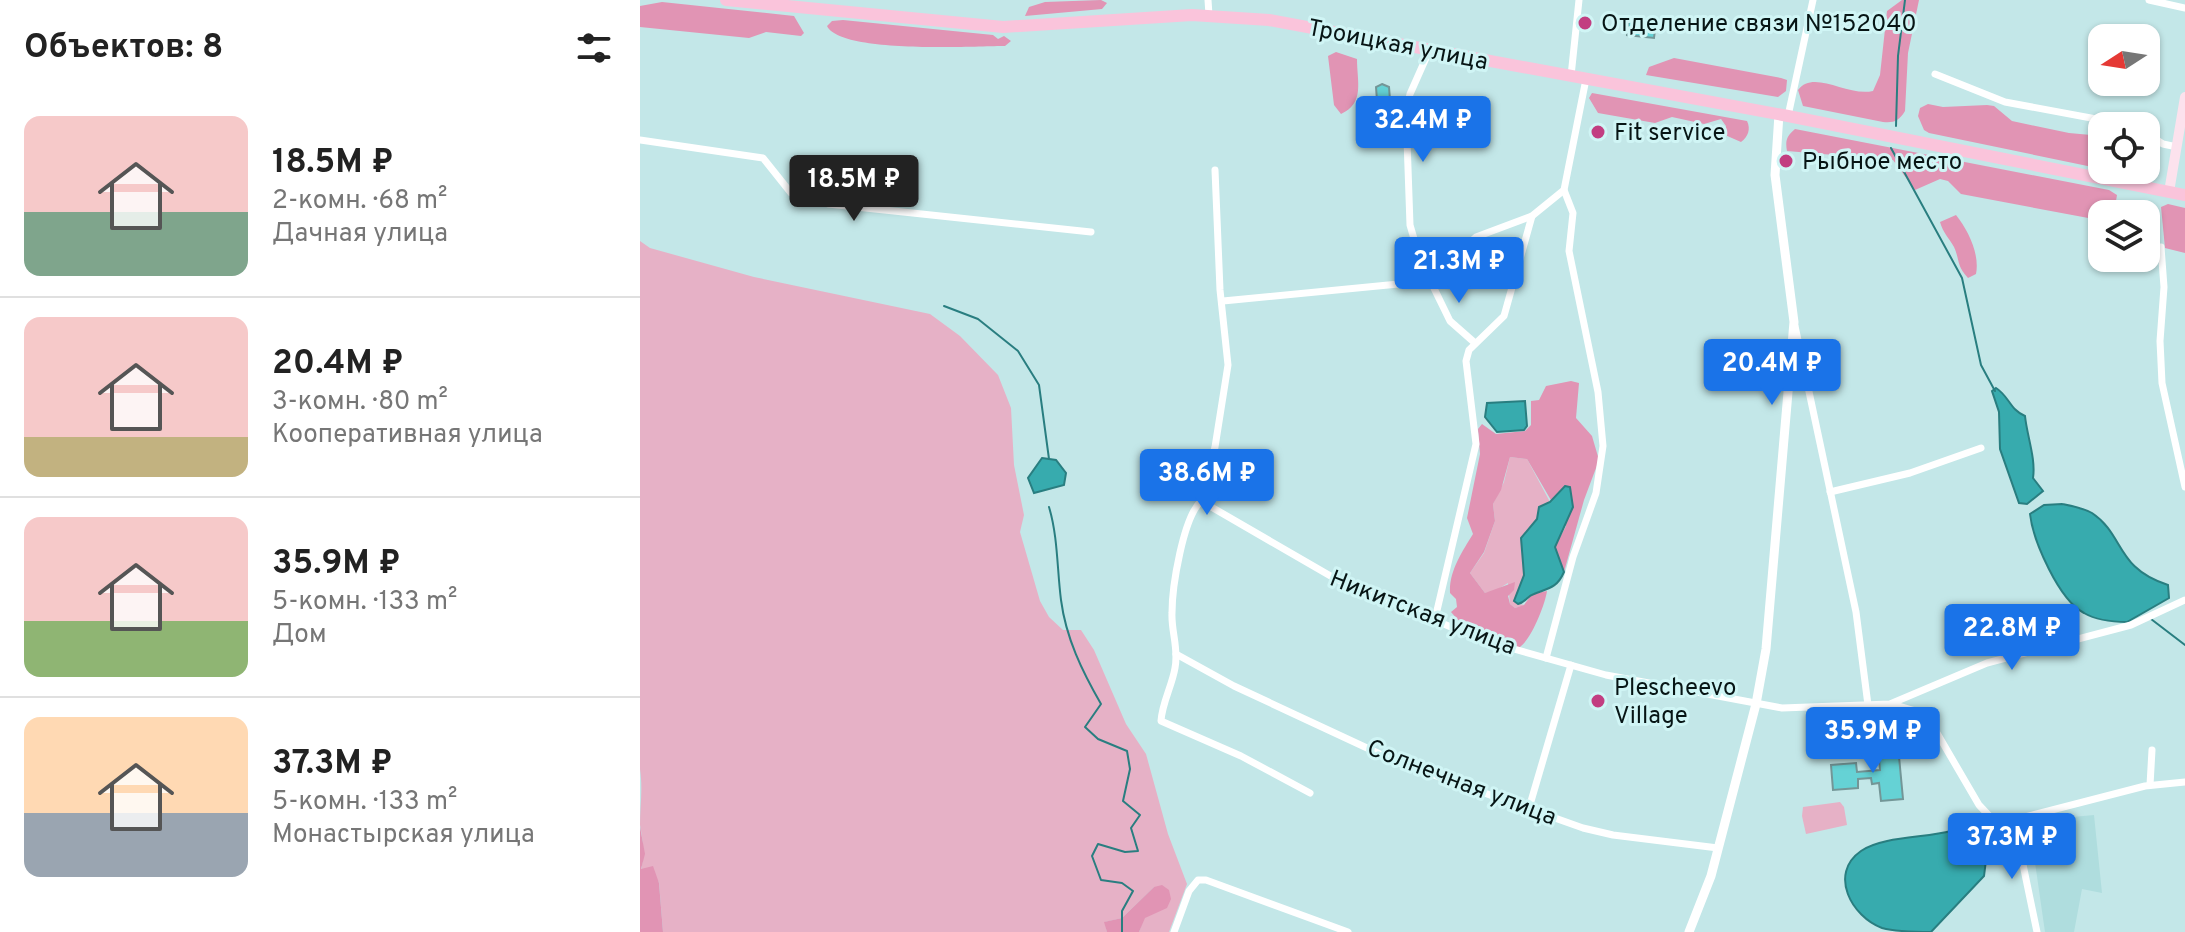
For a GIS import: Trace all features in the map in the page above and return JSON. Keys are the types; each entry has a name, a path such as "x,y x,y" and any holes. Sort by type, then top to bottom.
{"main road":[{"name":"Троицкая улица","path":"726,0 1003,27 1209,15 1269,20 1784,115 2185,195"},
{"path":"2169,192 2185,97"}],"street":[{"path":"1208,0 1209,15"},
{"path":"1571,76 1579,0"},
{"path":"1813,0 1784,115 1775,175 1794,322 1856,612 1868,705"},
{"path":"2149,0 2185,8"},
{"path":"1430,49 1410,94 1406,111 1410,225 1428,279 1450,321 1475,343"},
{"path":"1935,74 2005,102 2088,117"},
{"path":"1546,658 1573,557 1596,493 1603,446 1598,392 1569,251 1573,213 1564,190 1586,79"},
{"path":"640,140 763,158 791,193 828,204 1091,232"},
{"path":"2160,142 2177,147"},
{"path":"1215,170 1220,290 1228,365 1215,447 1201,501 1194,507 1184,537 1171,612 1176,654 1161,716 1164,725 1241,756 1310,793"},
{"path":"1223,301 1325,290 1391,287 1428,279 1476,237 1532,216 1564,190"},
{"path":"1435,619 1476,444 1466,361 1469,350 1504,316 1521,266 1532,216"},
{"path":"2161,247 2164,287 2160,341 2162,383 2185,487"},
{"path":"1689,932 1718,848 1756,704 1766,649 1794,322"},
{"path":"1830,492 1910,473 1981,448"},
{"name":"Никитская улица","path":"1201,501 1334,578 1482,640 1606,675 1756,704 1782,708 1890,704"},
{"path":"1890,704 1987,663 2131,625 2185,600"},
{"name":"Солнечная улица","path":"1176,654 1234,686 1397,762 1613,835 1718,848"},
{"path":"1529,808 1571,665"},
{"path":"1890,704 1919,712 1930,721 1979,805 2012,840 2025,867 2037,932"},
{"path":"2150,785 2152,750"},
{"path":"1998,824 2150,785 2185,782"},
{"path":"1174,932 1189,891 1198,880 1214,881 1348,932"}],"shaded area":[{"path":"1101,0 1107,3 1102,9 1025,16 1029,7 1045,2"},
{"path":"1902,0 1919,0 1908,53 1905,111 1901,117 1893,122 1883,122 1803,106 1798,90 1813,82 1863,92 1873,91 1880,75 1887,11"},
{"path":"662,2 794,16 804,33 801,36 766,32 749,38 640,27 640,6"},
{"path":"832,21 993,35 998,39 1004,36 1011,41 1005,46 881,45 837,35 827,26"},
{"path":"1336,52 1357,59 1357,98 1341,114 1334,105 1328,56"},
{"path":"1674,58 1781,78 1787,80 1786,91 1778,97 1646,75 1649,67"},
{"path":"1592,93 1747,121 1748,133 1741,142 1725,135 1726,126 1721,119 1704,124 1672,117 1655,123 1598,113 1589,98"},
{"path":"1928,104 1943,107 1994,106 2012,121 2088,135 2088,166 1929,133 1924,130 1918,116 1920,108"},
{"path":"1795,129 2109,190 2117,195 2116,200 2088,200 2088,218 1961,194 1948,181 1940,179 1915,190 1893,160 1787,151 1790,134"},
{"path":"2168,204 2185,208 2185,253 2165,248 2161,207"},
{"path":"1956,215 1975,250 1976,274 1968,278 1940,222"},
{"path":"640,241 650,248 754,277 930,314 960,336 998,375 1011,408 1014,465 1024,515 1020,532 1040,601 1049,617 1063,630 1081,630 1094,650 1126,724 1146,754 1168,834 1187,884 1169,932 1139,932 1144,918 1152,913 1154,887 1122,918 1105,922 1107,932 663,932 659,882 641,870"},
{"path":"1571,381 1579,383 1576,418 1592,436 1599,460 1564,572 1555,547 1566,526 1527,459 1510,457 1501,490 1493,504 1495,521 1484,552 1470,573 1485,593 1515,582 1514,590 1508,596 1515,608 1524,605 1532,594 1547,591 1532,631 1518,648 1467,630 1451,612 1457,607 1456,599 1450,593 1452,577 1473,534 1467,518 1480,454 1478,429 1482,424 1496,434 1525,431 1531,425 1531,401 1539,400 1546,386"},
{"path":"1510,457 1527,459 1550,502 1539,507 1537,519 1521,538 1524,576 1518,604 1525,605 1515,608 1510,604 1508,583 1485,593 1470,573 1484,553 1495,521 1493,504 1504,482"},
{"path":"1840,802 1847,825 1806,834 1803,807"},
{"path":"2094,815 2102,893 2082,889 2074,932 2045,932 2029,821"},
{"path":"640,827 645,854 641,869 653,866 659,883 663,932 640,932"},
{"path":"1162,885 1169,890 1171,899 1167,908 1145,918 1139,932 1107,932 1104,922 1122,918 1154,887"}],"water":[{"path":"1996,388 2025,416 2033,478 2043,491 2027,504 2019,503 2000,449 1999,412 1992,391"},
{"path":"1525,401 1527,426 1524,430 1497,432 1485,417 1487,403"},
{"path":"1042,458 1056,460 1066,473 1064,485 1034,493 1028,478"},
{"path":"1565,486 1570,487 1573,507 1555,547 1564,572 1548,589 1518,604 1514,601 1524,575 1521,538 1537,519 1539,507 1550,502"},
{"path":"2062,504 2089,511 2103,522 2138,570 2168,585 2169,598 2127,622 2094,617 2075,606 2065,596 2049,569 2036,539 2030,514 2044,505"},
{"path":"1951,831 1967,834 1981,845 1986,860 1984,876 1931,932 1882,928 1861,915 1853,905 1845,883 1851,860 1870,846"}],"building":[{"path":"1629,19 1656,22 1654,38 1627,35"},
{"path":"1382,84 1389,87 1391,113 1387,114 1387,119 1382,119 1378,114 1376,87"},
{"path":"1874,718 1875,729 1861,730 1861,734 1829,735 1828,723"},
{"path":"1898,746 1903,799 1881,801 1879,783 1872,784 1871,778 1858,779 1858,788 1833,790 1831,765 1856,763 1857,772 1880,770 1878,748"}],"waterway":[{"path":"1896,126 1898,56 1905,0"},
{"path":"1891,148 1962,278 1981,365 1995,391"},
{"path":"944,306 978,319 1018,351 1039,385 1049,459"},
{"path":"1049,507 1067,628 1081,667 1101,704 1085,727 1098,739 1127,751 1130,769 1123,801 1140,815 1131,828 1138,851 1125,852 1098,844 1092,856 1101,880 1122,883 1133,891 1122,911 1122,932"},
{"path":"2151,619 2185,645"}],"place":[{"name":"Отделение связи №152040","path":"1585,23"},
{"name":"Fit service","path":"1598,132"},
{"name":"Рыбное место","path":"1786,161"},
{"name":"Plescheevo Village","path":"1598,701"}]}
